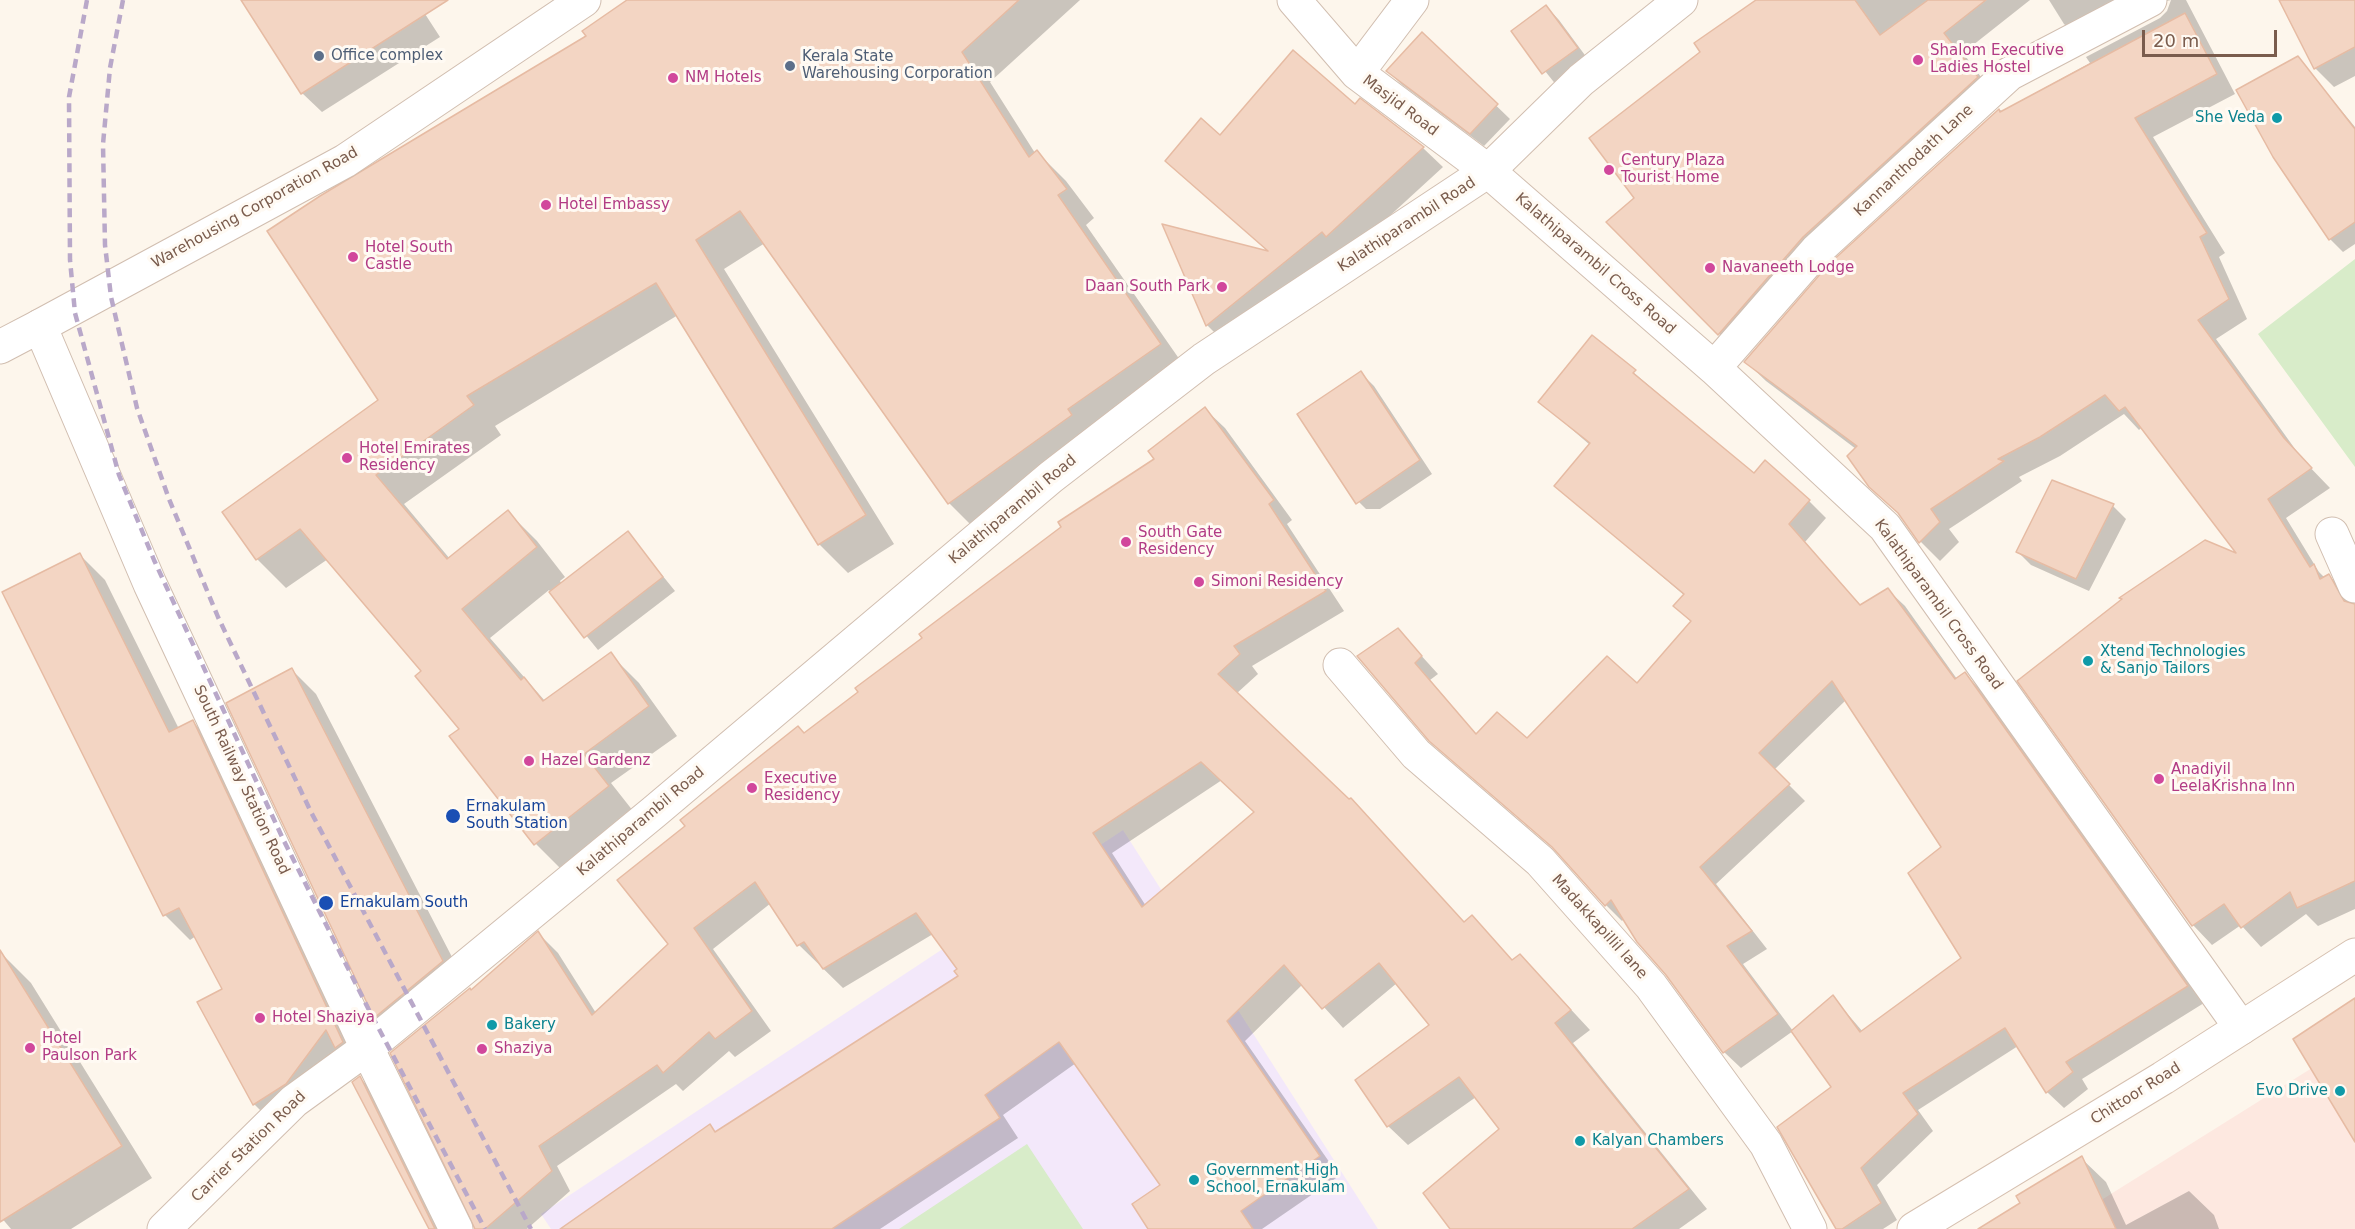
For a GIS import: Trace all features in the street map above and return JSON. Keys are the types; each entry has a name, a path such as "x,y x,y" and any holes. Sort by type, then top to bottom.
{"street":[{"name":"Warehousing Corporation Road","path":"0,347 345,161 585,0"},
{"path":"1294,0 1357,73"},
{"name":"Masjid Road","path":"1412,0 1357,73 1488,171"},
{"name":"Kalathiparambil Road","path":"367,1048 654,812 1051,477 1204,359 1488,171 1581,80 1681,0"},
{"name":"Kannanthodath Lane","path":"1714,368 1816,251 2009,74 2150,0"},
{"name":"Kalathiparambil Cross Road","path":"1488,171 1714,368 1885,527 2241,1028"},
{"name":"South Railway Station Road","path":"40,326 150,584 367,1048 456,1229"},
{"path":"2332,534 2355,586"},
{"name":"Madakkapillil lane","path":"1340,665 1416,754 1540,861 1651,986 1767,1144 1810,1229"},
{"name":"Chittoor Road","path":"1914,1229 2241,1028 2355,955"},
{"name":"Carrier Station Road","path":"164,1229 294,1101 367,1048"}],"shaded area":[{"path":"1123,830 1378,1229 551,1229 541,1214"},
{"path":"2355,1041 2355,1229 2055,1229"}],"green space":[{"path":"2355,259 2355,467 2258,334"},
{"path":"1027,1144 1083,1229 899,1229"}],"building":[{"name":"Office complex","path":"241,0 448,0 301,94"},
{"path":"627,0 1019,0 962,52 1029,157 1037,150 1067,189 1058,195 1161,344 1068,409 1072,415 948,504 740,211 696,240 866,515 818,545 656,283 467,396 474,405 376,475 447,559 508,510 537,547 462,609 521,680 524,677 543,701 611,652 649,706 584,754 609,786 534,845 449,736 459,729 415,676 421,671 300,529 256,560 222,512 378,400 267,231 320,196 586,36 582,31"},
{"path":"1756,0 1855,0 1880,35 1928,0 1986,0 1944,33 1978,77 1803,237 1718,335 1606,222 1634,198 1589,138 1700,52 1694,43"},
{"path":"2279,0 2355,0 2355,47 2314,69"},
{"path":"1546,5 1578,48 1542,74 1511,31"},
{"path":"2185,13 2217,74 2135,118 2207,233 2200,237 2229,299 2198,320 2284,438 2312,468 2268,499 2310,567 2314,564 2320,579 2329,574 2344,601 2355,604 2355,881 2297,908 2290,892 2241,928 2224,904 2192,926 2017,681 2122,599 2119,598 2205,540 2236,553 2125,407 2119,411 2105,395 2040,437 1998,459 2004,461 1931,509 1940,522 1919,543 1898,513 1869,487 1847,456 1857,446 1744,362 1829,264 1999,109 2000,112"},
{"path":"1422,32 1498,104 1470,134 1386,71"},
{"path":"1293,50 1355,104 1360,98 1424,147 1326,237 1322,232 1206,326 1162,224 1268,251 1165,161 1201,118 1220,135"},
{"path":"2298,56 2355,129 2355,222 2329,240 2273,157 2236,90"},
{"path":"1592,335 1636,370 1633,373 1754,473 1765,460 1810,500 1789,524 1860,605 1888,588 1955,679 1965,672 2188,986 2066,1062 2073,1072 2046,1093 2005,1028 1903,1093 1918,1114 1861,1168 1881,1203 1842,1229 1836,1229 1777,1127 1831,1087 1791,1031 1833,995 1860,1032 1961,958 1908,873 1941,847 1832,681 1759,753 1790,784 1700,867 1752,931 1727,946 1778,1014 1723,1053 1666,975 1637,942 1611,900 1605,906 1552,847 1429,741 1357,656 1398,628 1422,656 1415,663 1476,734 1497,712 1527,738 1607,656 1637,683 1691,621 1673,606 1684,594 1554,486 1590,443 1538,402"},
{"path":"1361,371 1420,460 1356,504 1297,414"},
{"path":"1205,407 1274,500 1269,504 1326,591 1234,646 1240,654 1218,674 1349,799 1351,798 1464,922 1472,915 1512,960 1520,954 1571,1010 1555,1023 1689,1189 1632,1229 1450,1229 1423,1193 1499,1129 1459,1077 1387,1127 1355,1080 1429,1025 1379,963 1322,1009 1284,965 1227,1021 1320,1156 1241,1211 1253,1229 1148,1229 1132,1204 1160,1185 1059,1042 985,1095 1000,1118 832,1229 560,1229 710,1124 715,1132 958,976 954,971 957,969 916,913 823,969 804,942 797,946 755,882 694,928 752,1011 715,1039 709,1032 663,1073 657,1065 539,1146 552,1171 485,1229 475,1229 390,1053 470,988 471,990 538,931 592,1015 668,944 617,880 685,826 680,820 798,726 804,733 858,692 855,688 922,638 919,634 1061,527 1058,522 1154,459 1148,451","holes":["1201,762 1254,812 1142,907 1093,833"]},
{"path":"2052,480 2114,504 2076,579 2016,552"},
{"path":"628,531 663,577 584,638 549,592"},
{"path":"80,553 169,732 193,720 343,1042 335,1048 326,1030 286,1084 253,1105 197,1002 222,989 179,908 163,916 2,592"},
{"path":"292,668 443,961 374,1018 226,703"},
{"name":"Hotel Paulson Park","path":"0,950 122,1146 0,1222"},
{"name":"Evo Drive","path":"2355,998 2355,1142 2293,1039"},
{"path":"360,1076 435,1229 429,1229 352,1082"},
{"path":"2082,1156 2116,1229 1978,1229 2020,1203 2016,1196"}],"railway":[{"path":"87,0 69,97 70,260 75,313 119,475 154,560 283,839 371,1014 485,1229"},
{"path":"123,0 110,68 103,144 105,245 111,297 137,408 169,499 218,617 311,812 531,1229"}],"place":[{"name":"Office complex","path":"319,56"},
{"name":"Shalom Executive Ladies Hostel","path":"1918,60"},
{"name":"Kerala State Warehousing Corporation","path":"790,66"},
{"name":"NM Hotels","path":"673,78"},
{"name":"She Veda","path":"2277,118"},
{"name":"Century Plaza Tourist Home","path":"1609,170"},
{"name":"Hotel Embassy","path":"546,205"},
{"name":"Hotel South Castle","path":"353,257"},
{"name":"Navaneeth Lodge","path":"1710,268"},
{"name":"Daan South Park","path":"1222,287"},
{"name":"Hotel Emirates Residency","path":"347,458"},
{"name":"South Gate Residency","path":"1126,542"},
{"name":"Simoni Residency","path":"1199,582"},
{"name":"Xtend Technologies & Sanjo Tailors","path":"2088,661"},
{"name":"Hazel Gardenz","path":"529,761"},
{"name":"Anadiyil LeelaKrishna Inn","path":"2159,779"},
{"name":"Executive Residency","path":"752,788"},
{"name":"Ernakulam South Station","path":"453,816"},
{"name":"Ernakulam South","path":"326,903"},
{"name":"Hotel Shaziya","path":"260,1018"},
{"name":"Bakery","path":"492,1025"},
{"name":"Hotel Paulson Park","path":"30,1048"},
{"name":"Shaziya","path":"482,1049"},
{"name":"Evo Drive","path":"2340,1091"},
{"name":"Kalyan Chambers","path":"1580,1141"},
{"name":"Government High School, Ernakulam","path":"1194,1180"}]}
